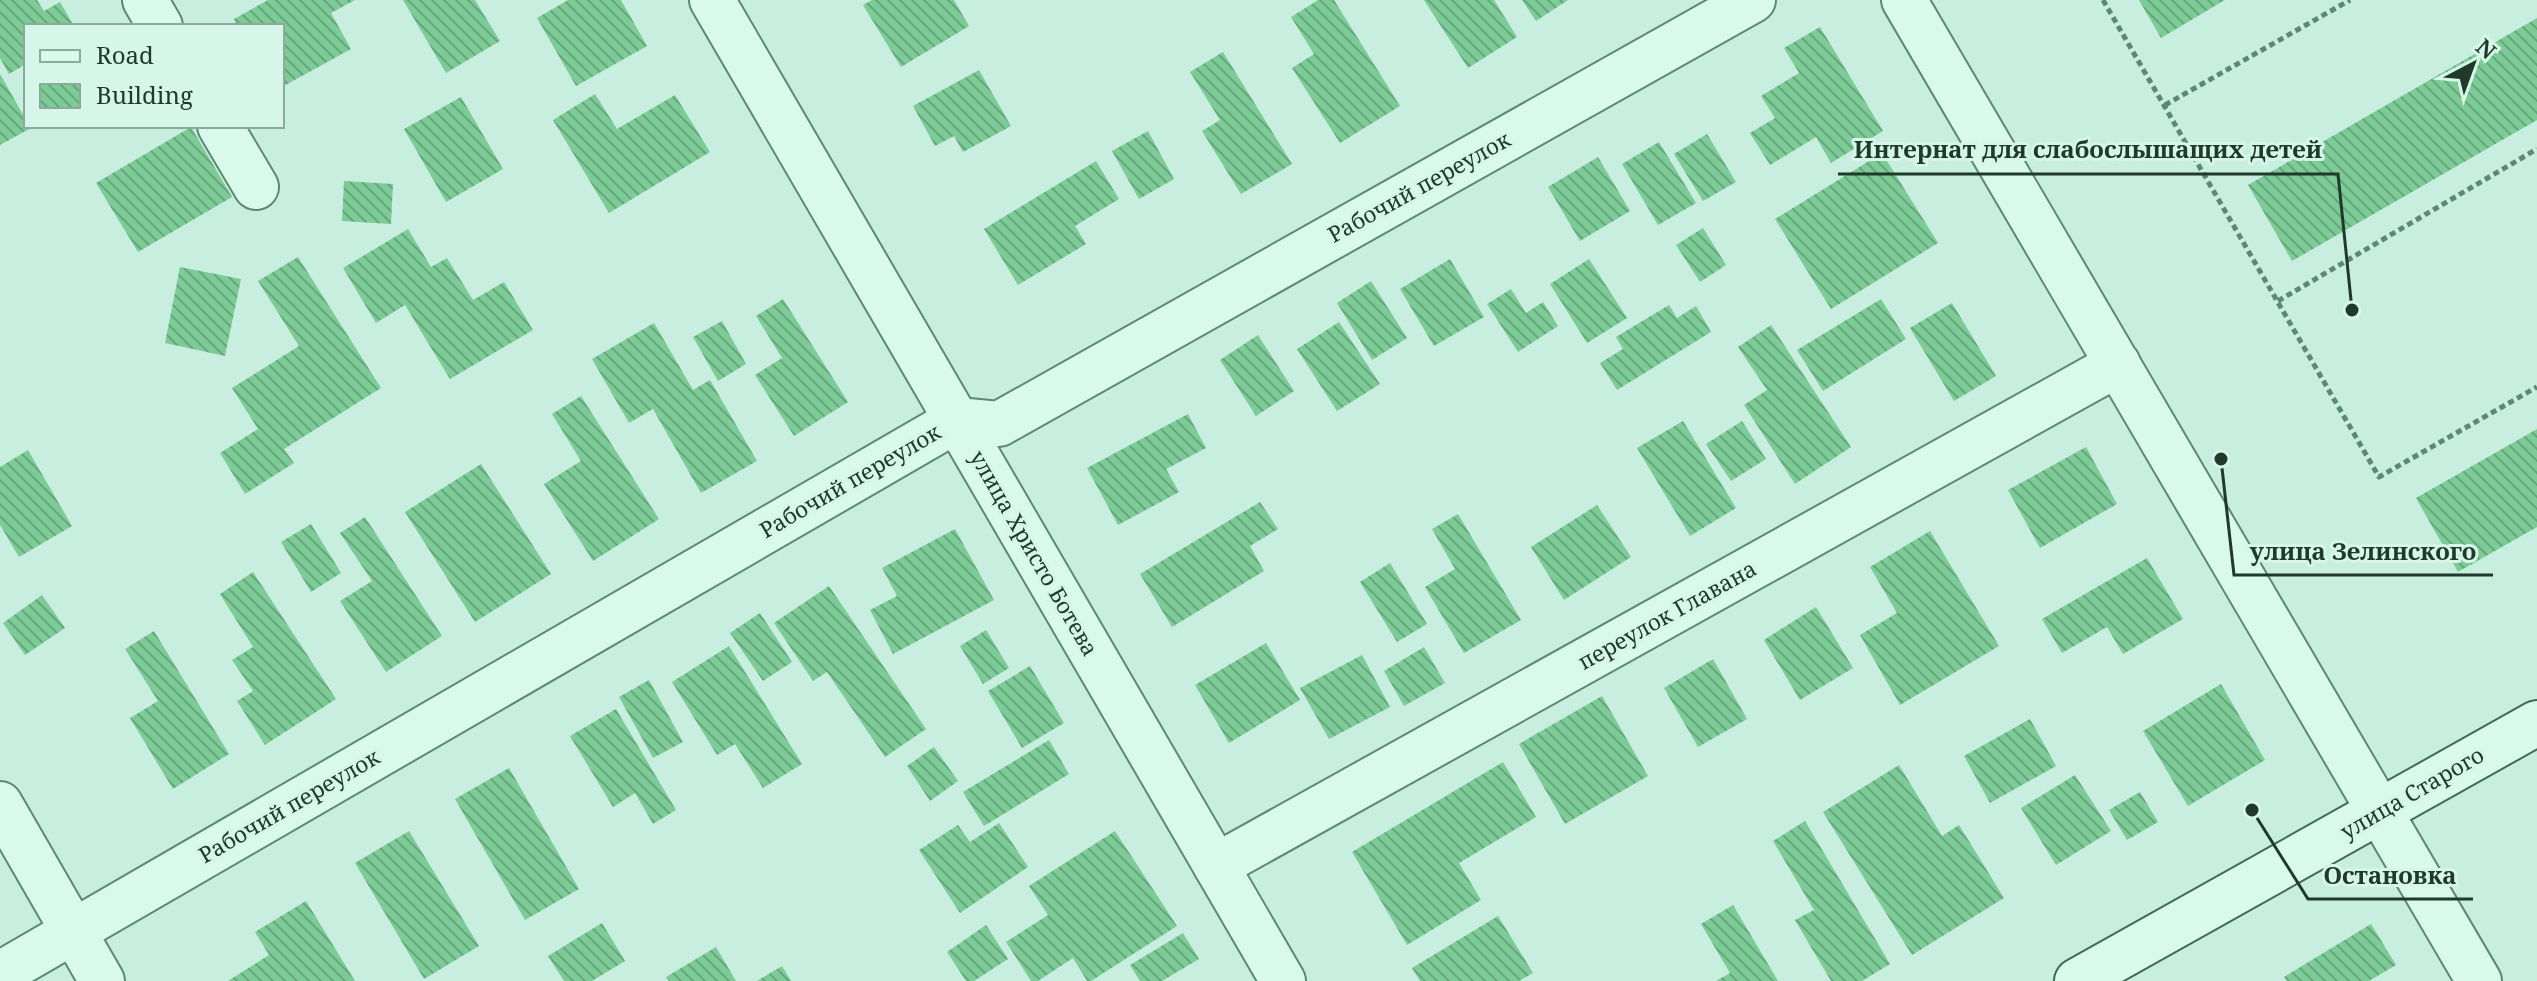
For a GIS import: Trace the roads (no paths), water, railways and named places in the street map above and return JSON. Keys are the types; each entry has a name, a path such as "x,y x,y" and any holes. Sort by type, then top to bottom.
{"street":[{"path":"145,0 159,24"},
{"name":"Рабочий переулок","path":"0,974 957,420 999,424 1753,0"},
{"path":"1904,0 2479,981"},
{"name":"улица Христо Ботева","path":"725,4 957,420 1283,981"},
{"path":"221,128 256,187"},
{"name":"переулок Главана","path":"1216,866 2118,364"},
{"name":"улица Старого","path":"2077,981 2537,723"},
{"path":"0,804 102,981"}],"place":[{"name":"Интернат для слабослышащих детей","path":"2352,310"},
{"name":"улица Зелинского","path":"2221,459"},
{"name":"Остановка","path":"2252,810"}]}
